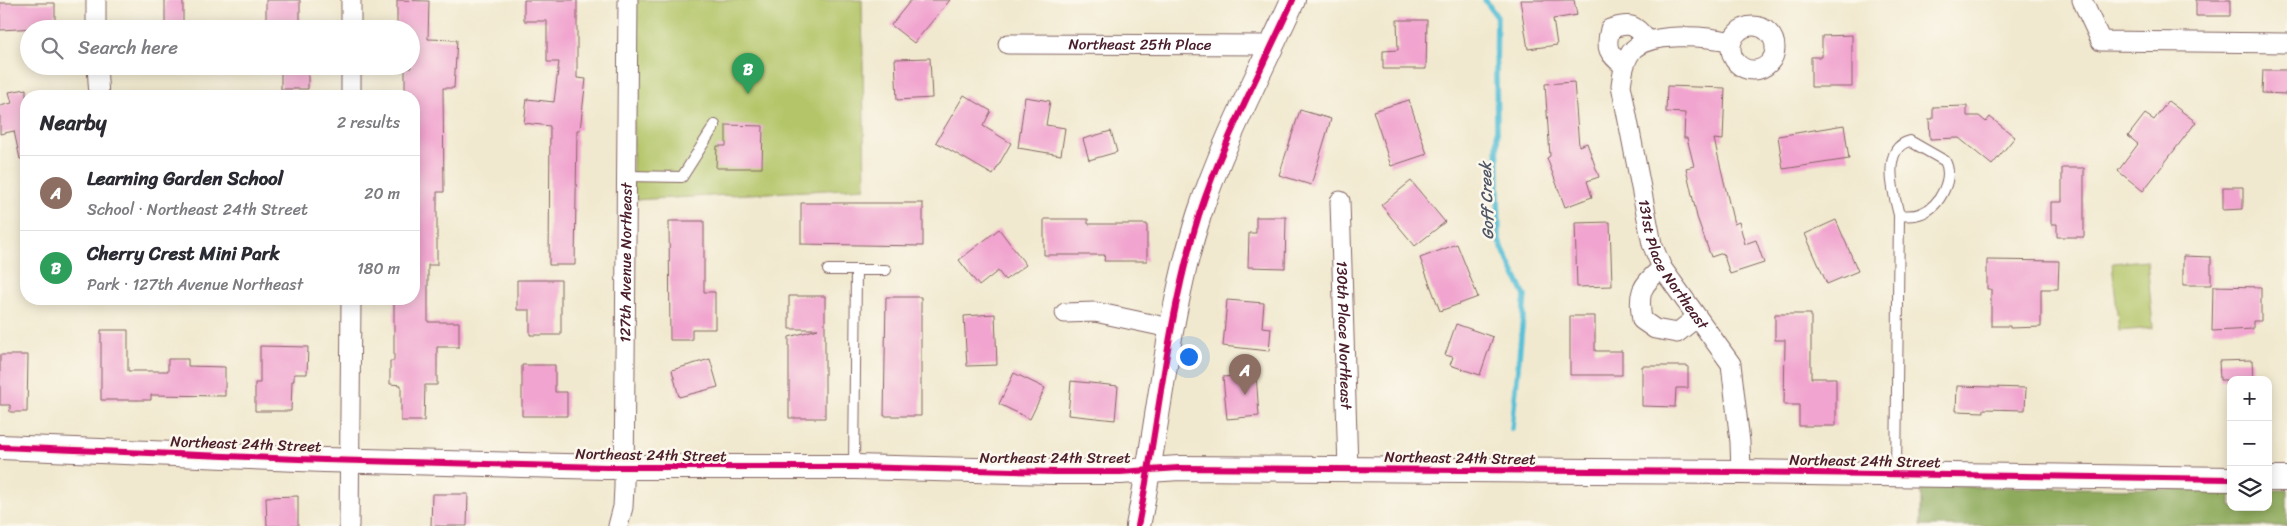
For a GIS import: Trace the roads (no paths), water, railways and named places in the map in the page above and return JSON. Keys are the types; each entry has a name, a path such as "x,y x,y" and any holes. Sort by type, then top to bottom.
{"street":[{"path":"96,0 96,20"},
{"path":"351,0 351,20"},
{"name":"127th Avenue Northeast","path":"618,526 623,507 624,467 628,0"},
{"path":"1138,526 1149,470 1170,328 1199,216 1220,158 1293,0"},
{"path":"2082,0 2101,41 2287,43"},
{"name":"131st Place Northeast","path":"1731,42 1667,38 1634,52 1621,85 1652,244 1662,268 1731,364 1740,442 1741,472"},
{"name":"Northeast 25th Place","path":"1008,44 1273,45"},
{"path":"98,75 99,90"},
{"path":"351,75 351,90"},
{"name":"130th Place Northeast","path":"1340,201 1348,469"},
{"path":"1662,268 1648,280 1639,299 1642,320 1655,329 1677,333 1697,317"},
{"path":"349,526 351,305"},
{"path":"1065,313 1096,312 1170,328"},
{"name":"Northeast 24th Street","path":"0,447 350,460 624,467 854,467 1054,472 1179,468 1348,469 2227,478"},
{"path":"2272,479 2287,479"}],"lane":[{"path":"627,176 682,177 715,125"},
{"path":"1896,475 1899,215 1892,186 1891,165 1899,147 1904,142 1910,141 1945,161 1948,170 1947,184 1930,208 1924,213 1913,216 1899,215"},
{"path":"828,270 886,270"},
{"path":"854,467 856,270"}],"waterway":[{"name":"Goff Creek","path":"1485,0 1497,17 1496,75 1499,241 1525,296 1512,429"}],"place":[{"name":"Cherry Crest Mini Park","path":"748,94"},
{"name":"Learning Garden School","path":"1245,395"}]}
